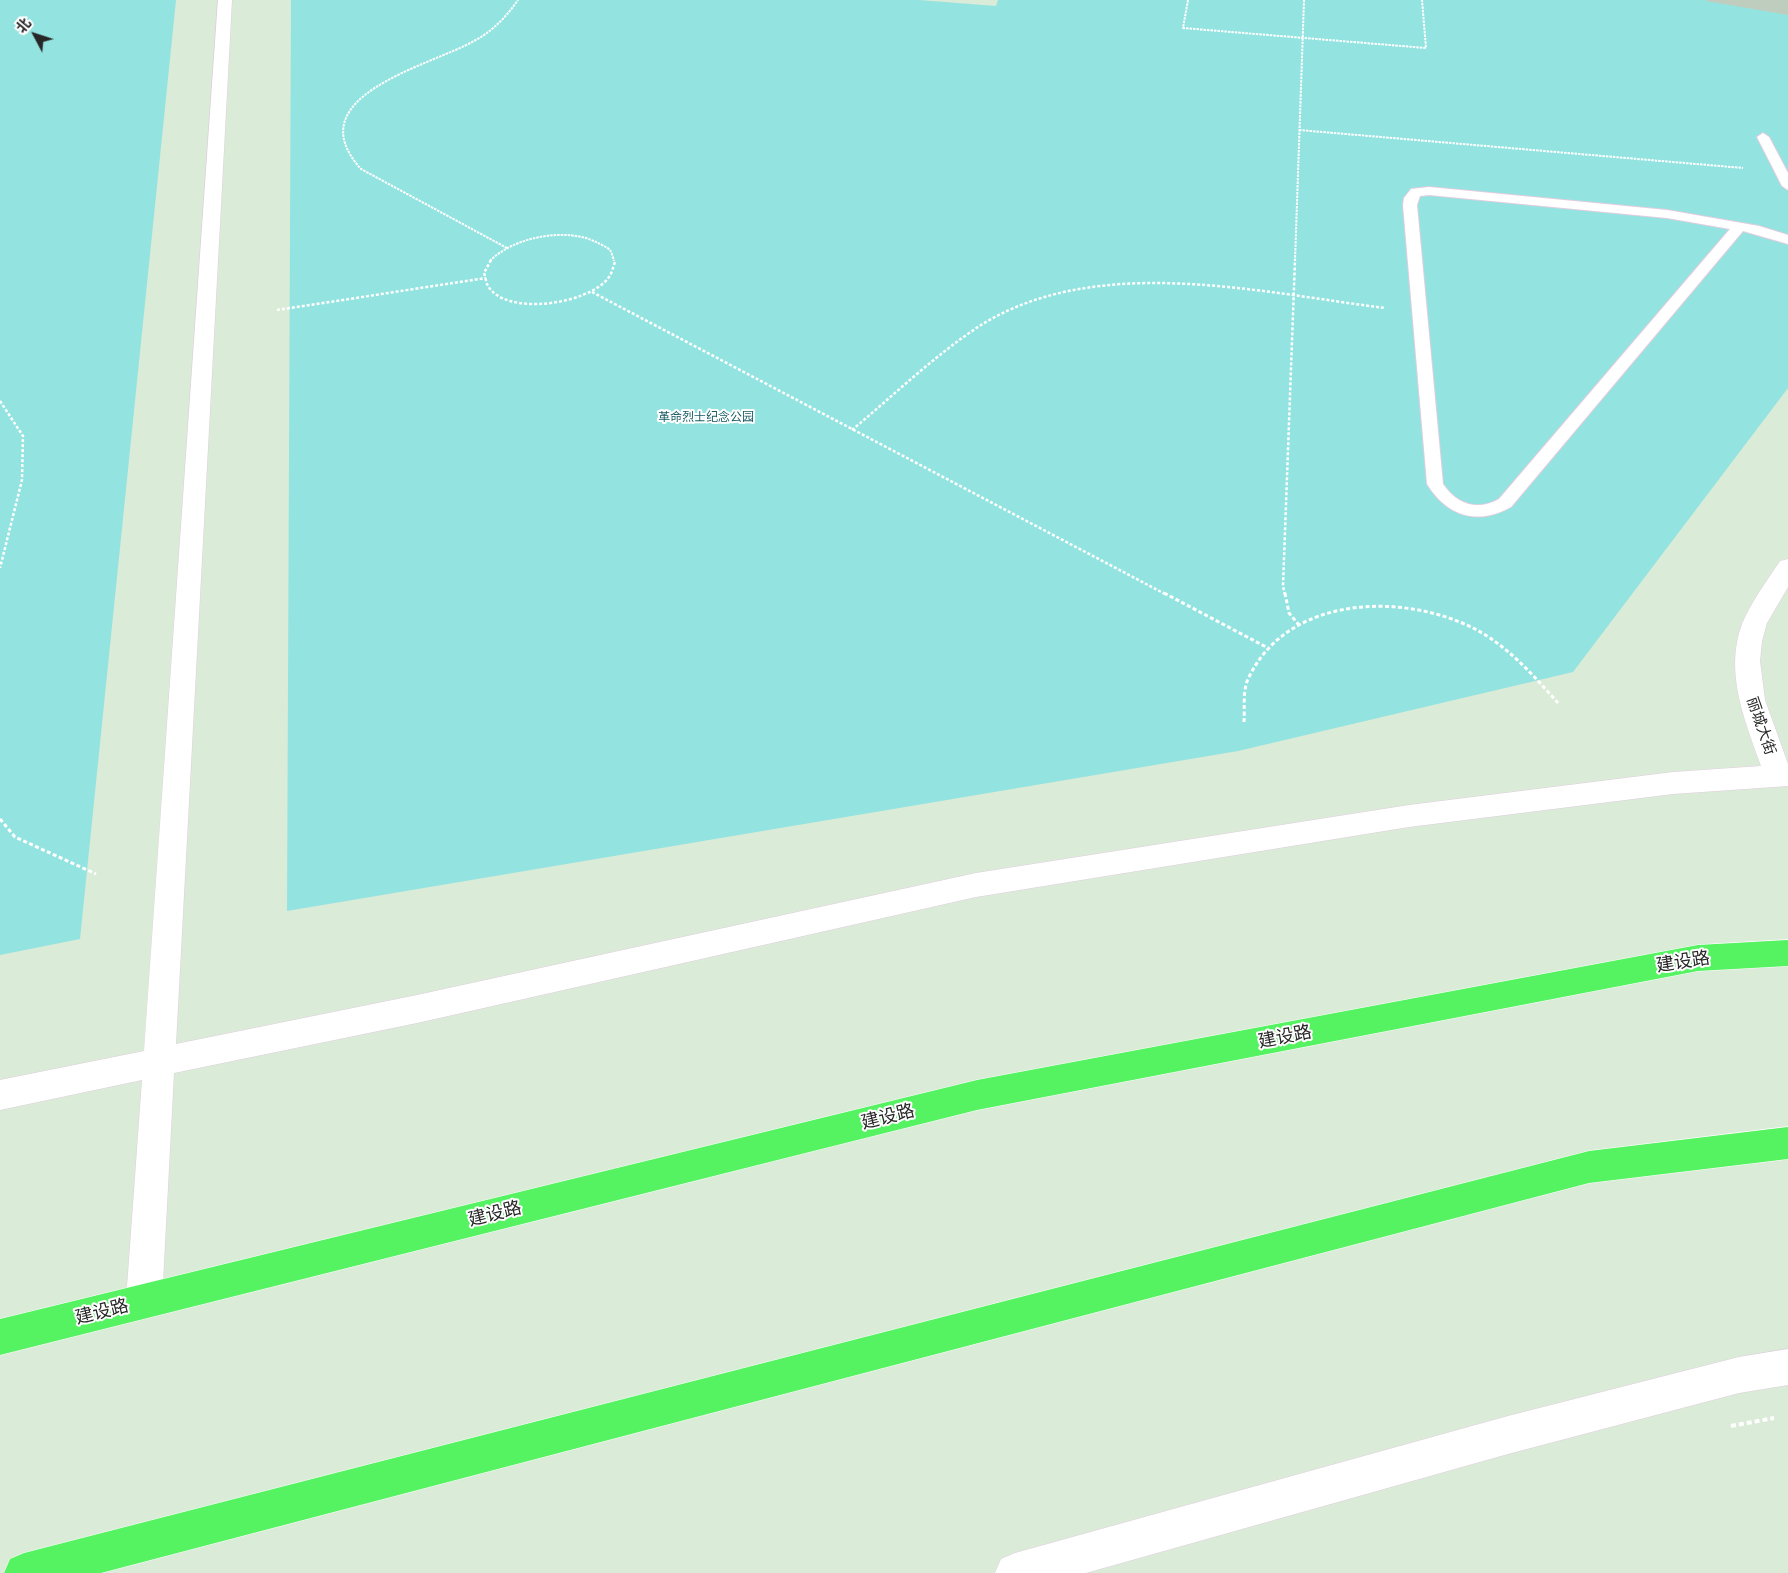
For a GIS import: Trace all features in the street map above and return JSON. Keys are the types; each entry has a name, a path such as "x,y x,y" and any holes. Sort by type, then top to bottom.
{"main road":[{"name":"建设路","path":"0,1337 977,1095 1698,958 1788,953"},
{"path":"24,1573 1589,1167 1788,1143"}],"street":[{"path":"144,1301 225,0"},
{"name":"丽城大街","path":"1783,775 1750,695 1746,662 1754,625 1788,567"},
{"path":"0,1095 417,1009 976,885 1409,816 1673,783 1783,775"},
{"path":"1015,1573 1508,1435 1739,1376 1788,1367"}],"lane":[{"path":"1763,137 1788,186"},
{"path":"1740,226 1505,503 1486,512 1462,509 1441,496 1435,484 1410,205 1410,198 1416,192 1638,210 1740,226 1788,240"}],"path":[{"path":"507,248 361,169 344,150 344,125 348,113 368,91 381,82 476,40 514,8 518,0"},
{"path":"1188,0 1183,28 1426,48 1422,0"},
{"path":"1299,625 1289,613 1283,586 1304,0"},
{"path":"1300,130 1781,171"},
{"path":"554,235 579,236 600,242 615,257 616,266 612,276 592,292 559,303 522,303 495,292 488,284 486,278 488,265 495,256 507,248 530,239 554,235"},
{"path":"277,310 486,278"},
{"path":"852,430 983,324 1027,303 1090,285 1172,282 1419,313"},
{"path":"592,292 1268,648"},
{"path":"0,401 23,436 22,480 0,568"},
{"path":"1244,722 1247,679 1255,664 1268,648 1282,635 1323,614 1364,607 1411,608 1432,612 1471,627 1503,647 1558,703"},
{"path":"0,819 15,837 96,874"}],"green space":[{"path":"0,0 176,0 80,939 0,955"},
{"name":"革命烈士纪念公园","path":"291,0 919,0 996,6 998,0 1788,0 1788,388 1573,672 1238,751 287,911"}],"building":[{"path":"1788,0 1788,15 1706,1"}]}
